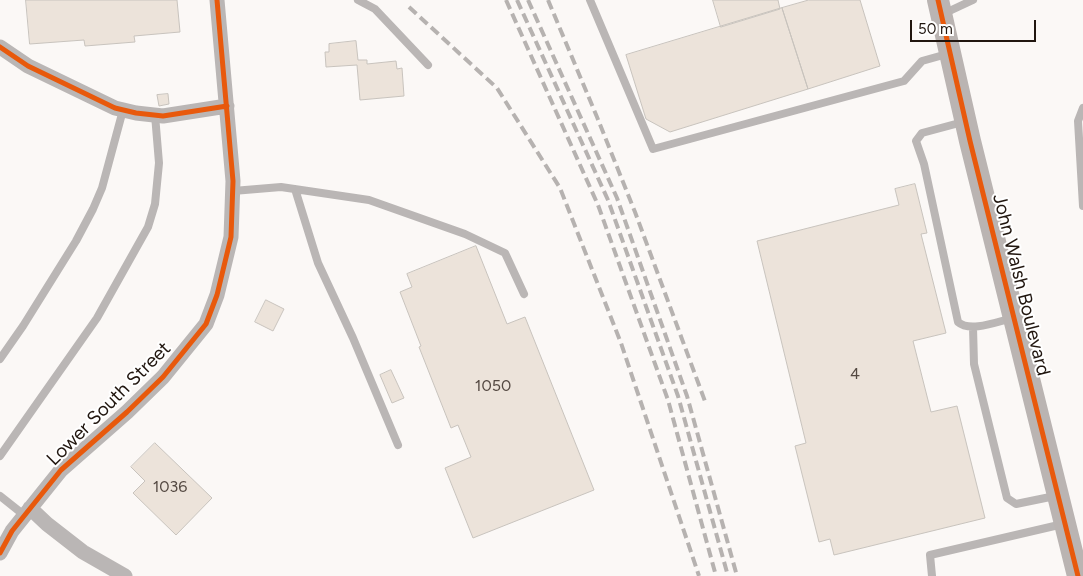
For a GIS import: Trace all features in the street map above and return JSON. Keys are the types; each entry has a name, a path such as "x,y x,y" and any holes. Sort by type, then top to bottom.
{"street":[{"name":"Lower South Street","path":"0,553 12,531 61,470 127,412 163,377 206,324 217,295 231,237 233,191 218,0"},
{"name":"John Walsh Boulevard","path":"940,7 965,122 1078,576"},
{"path":"0,47 28,66 115,108 163,116 227,106"},
{"path":"27,512 47,524 83,552 125,576"}],"lane":[{"path":"358,0 375,9 428,65"},
{"path":"590,0 652,149 904,81 922,61 950,54"},
{"path":"940,7 973,0"},
{"path":"1083,108 1078,121 1083,206"},
{"path":"0,359 76,241 93,209 102,188 123,110"},
{"path":"0,456 97,318 148,227 155,204 159,162 154,115"},
{"path":"965,122 922,133 916,140 924,164 958,322 962,325 973,327 1014,318"},
{"path":"233,191 281,187 369,200 466,234 505,253 524,294"},
{"path":"295,189 318,263 353,338 398,445"},
{"path":"973,327 974,364 1007,498 1016,504 1058,496"},
{"path":"0,496 27,512"},
{"path":"932,576 930,556 1065,524"}],"building":[{"path":"26,0 177,0 180,32 134,36 135,42 85,46 84,40 30,44"},
{"path":"713,0 778,0 780,9 721,27"},
{"path":"809,0 860,0 880,66 808,89 782,8"},
{"path":"782,8 808,89 670,132 646,119 626,55"},
{"path":"356,41 358,60 367,60 367,64 396,61 397,69 402,68 404,96 360,100 357,65 326,67 325,52 329,52 329,44"},
{"path":"168,94 169,104 159,106 157,95"},
{"path":"915,184 927,233 921,234 946,333 913,341 931,412 957,406 985,518 834,555 830,539 819,542 795,446 806,443 757,241 899,205 895,189"},
{"path":"476,246 507,324 525,317 594,490 473,538 445,468 471,457 458,425 451,428 419,347 421,346 400,292 412,287 407,274"},
{"path":"266,300 284,309 273,331 255,322"},
{"path":"391,370 404,398 392,403 380,375"},
{"path":"155,443 212,498 176,535 133,493 145,481 131,467"}],"railway":[{"path":"506,0 598,205 668,400 716,576"},
{"path":"517,0 608,200 678,396 728,576"},
{"path":"528,0 617,198 687,396 737,576"},
{"path":"548,0 635,212 706,404"},
{"path":"409,7 497,88 560,188 621,343 699,576"}],"cycle path":[{"path":"0,553 12,531 61,470 127,412 163,377 206,324 217,295 231,237 233,181 217,0"},
{"path":"938,0 970,141 1078,576"},
{"path":"0,47 28,66 115,108 163,116 227,106"}]}
